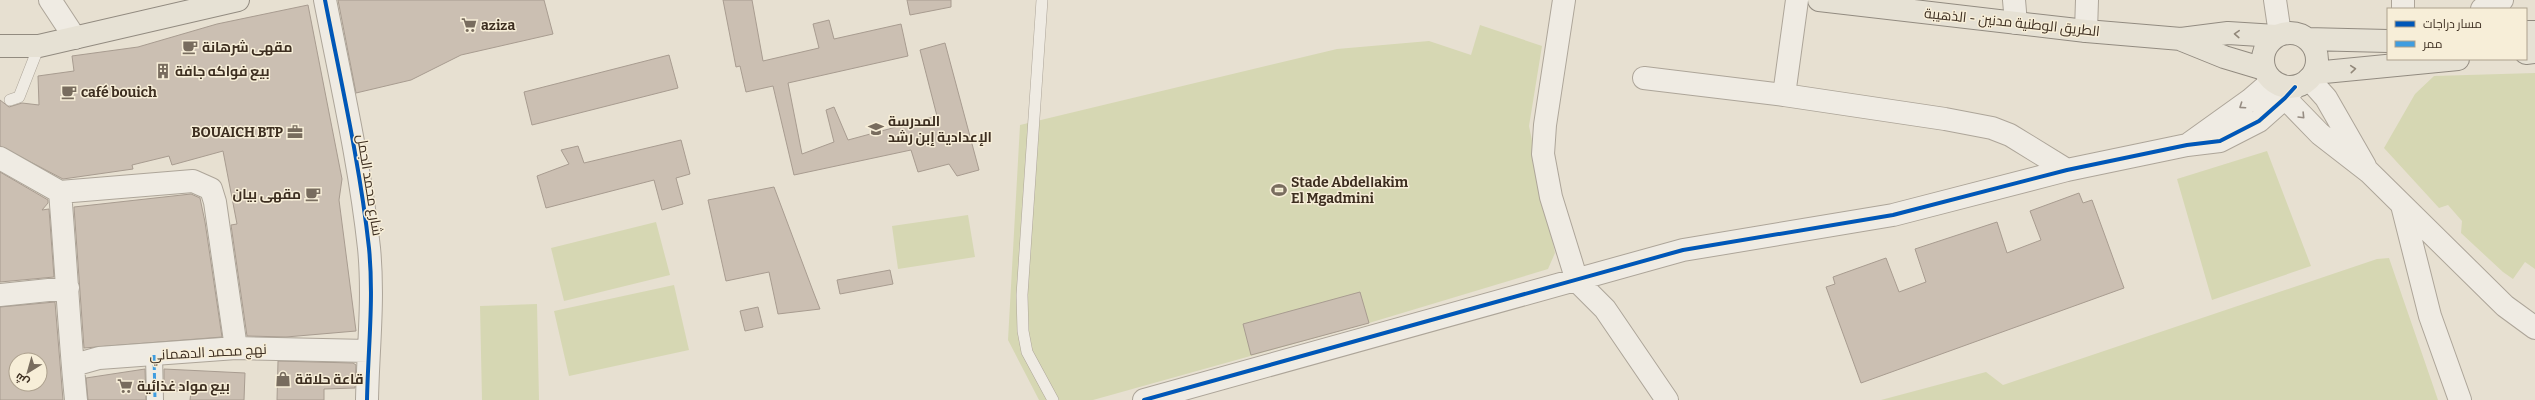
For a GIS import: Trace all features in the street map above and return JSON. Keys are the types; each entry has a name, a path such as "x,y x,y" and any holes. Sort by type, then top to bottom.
{"main road":[{"path":"0,46 39,46 238,0"},
{"name":"الطريق الوطنية مدنين - الذهيبة","path":"1819,0 1878,4 2086,31 2181,39 2228,33 2278,35"},
{"path":"2299,34 2307,39 2312,45 2317,58 2288,82 2263,54 2266,47 2278,35 2299,34"},
{"name":"الطريق الوطنية مدنين - الذهيبة","path":"2181,39 2288,82 2451,60"},
{"path":"2307,39 2387,41"}],"street":[{"path":"50,0 76,38"},
{"name":"شارع محمد الجمل","path":"325,0 361,186 369,248 372,305 368,351 368,400"},
{"path":"1564,0 1545,125 1543,154 1552,197 1577,281 1605,309 1668,400"},
{"path":"1784,95 1797,0"},
{"path":"2014,0 2016,22"},
{"path":"2086,31 2087,0"},
{"path":"2275,0 2278,35"},
{"path":"2484,8 2502,0"},
{"path":"2527,31 2535,22"},
{"path":"1644,78 1784,95 1944,119 1992,128 2010,135 2067,170"},
{"path":"1144,400 1577,281 1683,250 1893,215 2067,170 2187,145 2250,100 2288,82 2326,98 2369,172"},
{"path":"2288,82 2320,134 2369,172 2505,306 2535,328"},
{"path":"0,158 60,192 193,181 211,188 216,202 236,348"},
{"path":"60,192 68,288 70,351 74,366 76,400"},
{"path":"2402,205 2430,316 2460,400"},
{"path":"0,295 68,288"},
{"name":"نهج محمد الدهماني","path":"74,366 99,358 236,348 368,351"},
{"path":"154,355 155,400"}],"lane":[{"path":"1042,0 1023,302 1027,352 1053,400"},
{"path":"10,100 20,97 39,46"}],"green space":[{"name":"Stade Abdelاakim El Mgadmini","path":"1480,25 1542,46 1529,126 1555,253 1548,269 1369,323 1093,400 1039,400 1008,340 1020,125 1337,49 1429,41 1471,55"},
{"path":"2535,73 2535,269 2525,262 2513,279 2503,272 2461,233 2462,221 2448,205 2439,208 2384,148 2415,94 2434,76"},
{"path":"2267,151 2311,266 2212,300 2177,179"},
{"path":"968,215 975,257 898,269 892,226"},
{"path":"656,222 670,275 564,301 551,248"},
{"path":"2389,258 2438,400 1881,400 1986,372 2003,385 2377,259"},
{"path":"674,285 689,350 569,376 554,311"},
{"path":"537,304 539,400 482,400 480,306"}],"building":[{"path":"338,0 544,0 553,34 461,55 411,80 356,93"},
{"path":"723,0 752,0 763,61 819,48 813,24 829,20 834,39 901,24 908,56 788,83 802,154 834,142 826,110 834,107 848,140 937,116 920,50 945,43 979,170 957,176 949,164 918,172 911,150 794,175 773,86 746,92 740,66 736,67"},
{"path":"907,0 951,0 951,7 910,15"},
{"path":"308,5 342,179 339,200 356,331 286,337 247,336 231,225 237,224 223,151 172,165 169,156 132,165 133,169 63,179 0,146 0,100 9,107 22,103 39,105 38,76 74,71 72,56 138,47 217,24"},
{"path":"669,55 678,88 532,125 524,92"},
{"path":"681,140 690,174 676,178 683,204 662,210 654,180 546,208 537,176 569,164 561,150 578,146 584,163"},
{"path":"0,172 48,200 48,203 42,210 49,209 54,277 0,282"},
{"path":"774,187 820,309 778,314 769,272 726,281 708,200"},
{"path":"2079,193 2083,203 2092,200 2124,288 1861,383 1826,287 1835,284 1833,277 1886,258 1899,292 1926,282 1915,249 1997,222 2007,253 2041,240 2030,211"},
{"path":"191,194 200,198 222,337 84,348 74,207"},
{"path":"890,270 893,284 840,294 837,280"},
{"path":"1360,292 1369,323 1251,355 1243,324"},
{"path":"55,302 63,400 0,400 0,307"},
{"path":"758,307 763,327 745,331 740,311"},
{"path":"278,361 353,363 356,365 355,388 324,389 324,400 277,400"},
{"path":"145,369 146,400 88,400 86,378"},
{"path":"164,369 245,373 244,400 190,400 191,391 164,391"}],"marked path":[{"path":"154,355 155,400"}],"cycle path":[{"path":"325,0 361,186 369,248 371,305 367,400"},
{"path":"1144,400 1683,250 1893,215 2067,170 2187,145 2220,141 2259,121 2295,87"}],"place":[{"name":"aziza","path":"469,25"},
{"name":"مقهى شرهانة","path":"190,47"},
{"name":"بيع فواكه جافة","path":"163,71"},
{"name":"café bouich","path":"69,92"},
{"name":"المدرسة الإعدادية إبن رشد","path":"876,129"},
{"name":"BOUAICH BTP","path":"295,132"},
{"name":"Stade Abdelاakim El Mgadmini","path":"1279,190"},
{"name":"مقهى بيان","path":"313,194"},
{"name":"قاعة حلاقة","path":"283,379"},
{"name":"بيع مواد غذائية","path":"125,386"}]}
